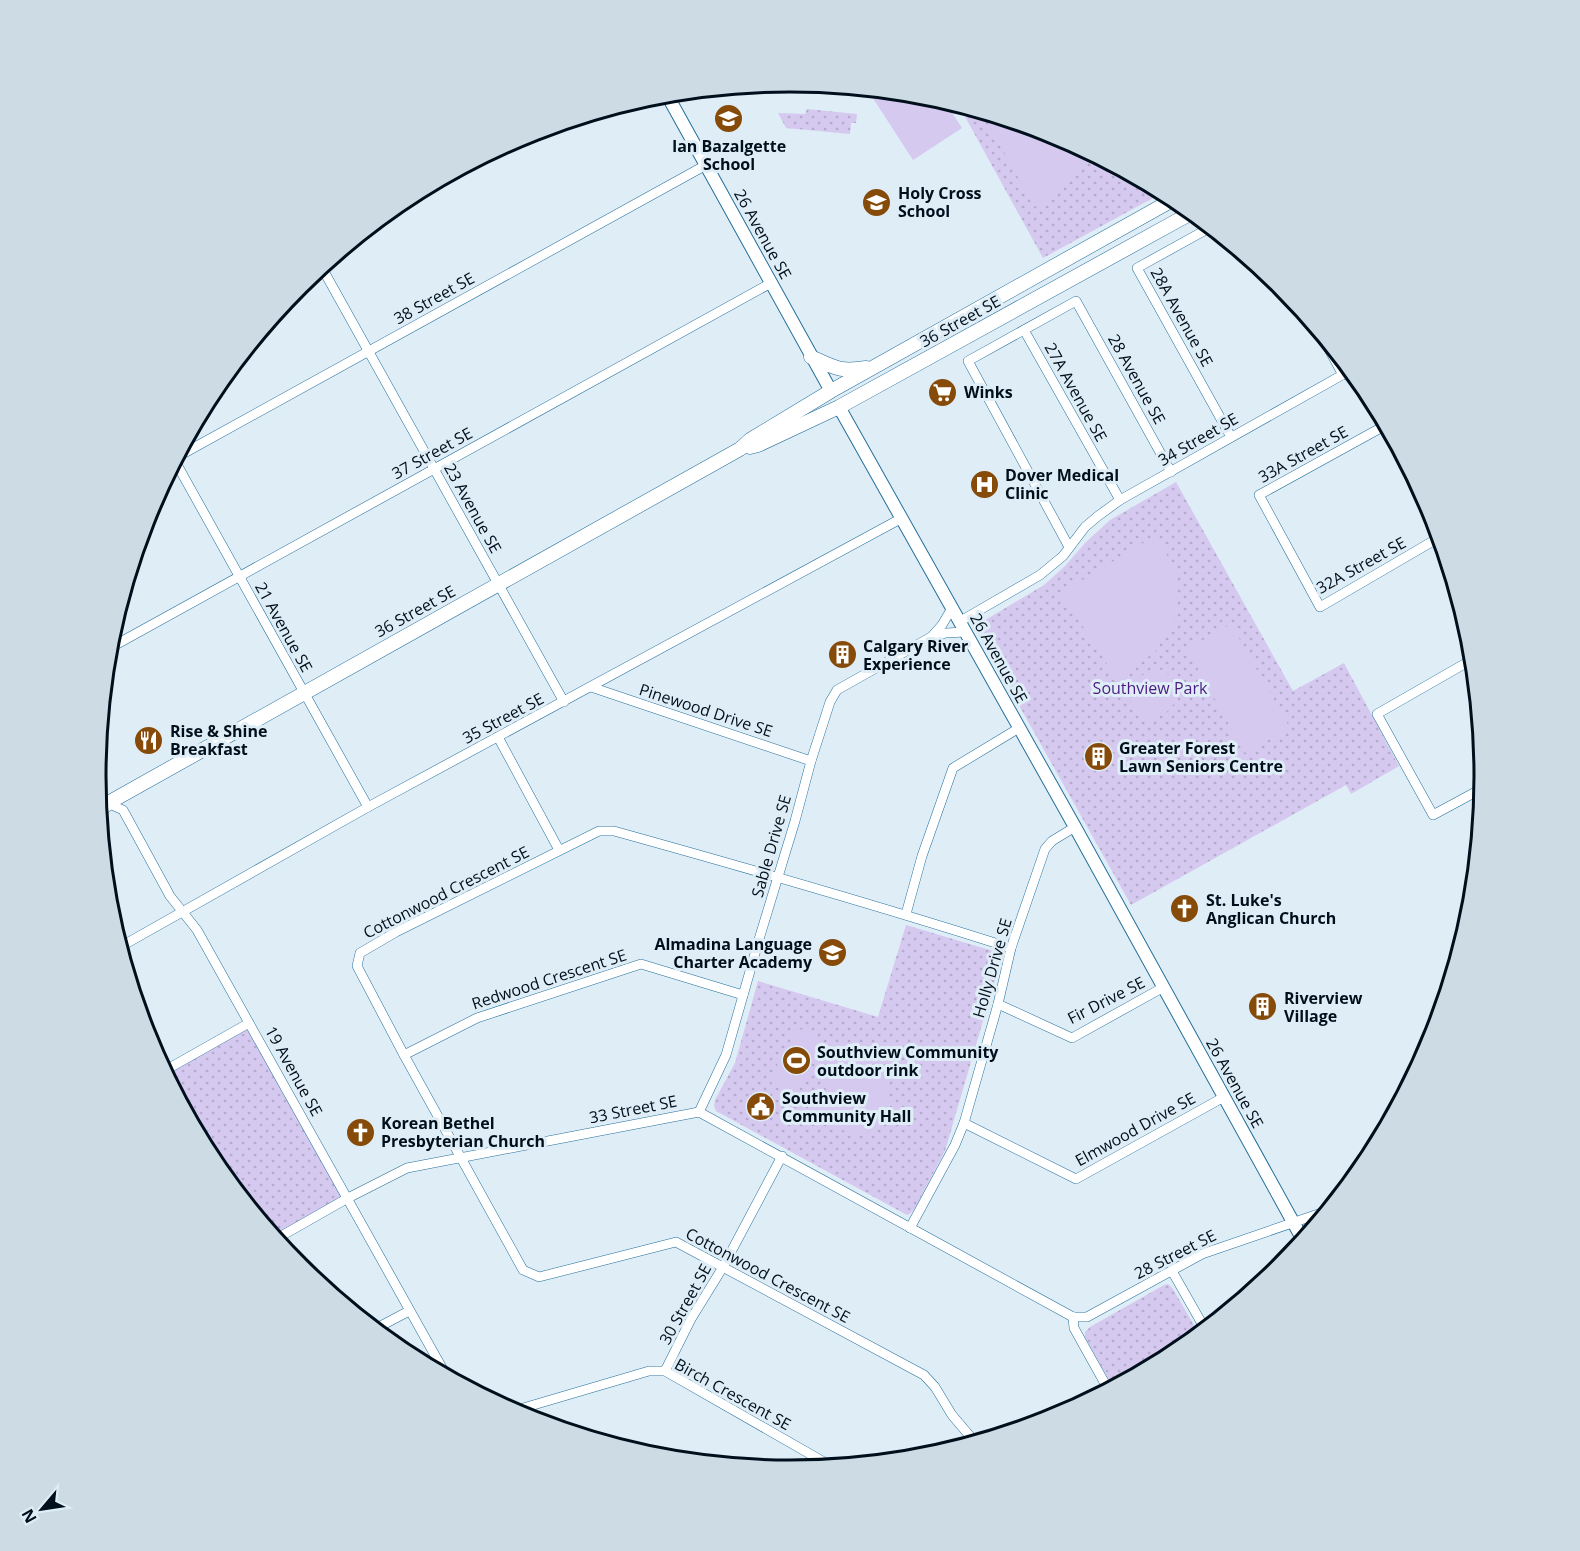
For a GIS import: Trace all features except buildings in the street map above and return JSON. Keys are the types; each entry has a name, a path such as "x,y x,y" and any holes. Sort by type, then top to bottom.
{"main road":[{"name":"36 Street SE","path":"107,802 740,449 750,440 874,366 1165,204"},
{"name":"36 Street SE","path":"740,449 758,445 839,407 1184,217"},
{"path":"812,357 836,369 848,370 874,366"}],"street":[{"name":"26 Avenue SE","path":"671,102 1299,1232"},
{"name":"38 Street SE","path":"189,450 706,165"},
{"name":"28A Avenue SE","path":"1204,231 1137,268 1231,437"},
{"name":"23 Avenue SE","path":"325,274 564,702"},
{"name":"37 Street SE","path":"119,643 771,283"},
{"name":"28 Avenue SE","path":"1024,330 1076,301 1171,472"},
{"path":"1024,330 968,361 1069,547"},
{"name":"27A Avenue SE","path":"1024,330 1120,501"},
{"name":"34 Street SE","path":"1069,547 1091,522 1120,501 1344,374"},
{"name":"33A Street SE","path":"1290,552 1259,495 1379,429"},
{"name":"21 Avenue SE","path":"179,470 368,807"},
{"name":"35 Street SE","path":"127,944 368,807 902,518"},
{"name":"32A Street SE","path":"1290,552 1320,607 1432,541"},
{"name":"Sable Drive SE","path":"699,1112 726,1055 811,761 830,702 837,690 931,637 962,627 1040,575 1063,556 1069,547"},
{"name":"Sable Drive SE","path":"931,637 942,625 952,608"},
{"path":"1464,664 1377,714 1433,815 1474,793"},
{"name":"Pinewood Drive SE","path":"591,687 811,761"},
{"path":"906,914 922,856 953,768 1019,728"},
{"path":"498,737 560,850"},
{"name":"19 Avenue SE","path":"107,806 123,810 170,896 197,930 438,1362"},
{"name":"Holly Drive SE","path":"910,1228 955,1146 964,1123 998,1004 1011,948 1045,849 1052,841 1075,827"},
{"name":"Cottonwood Crescent SE","path":"969,1435 924,1375 676,1242 539,1277 523,1270 357,966 360,953 396,932 599,831 614,831 778,877 906,914 1011,948"},
{"name":"Redwood Crescent SE","path":"404,1055 477,1018 641,964 743,995"},
{"name":"Fir Drive SE","path":"998,1004 1072,1038 1162,988"},
{"path":"172,1067 249,1023"},
{"name":"Elmwood Drive SE","path":"964,1123 1076,1179 1224,1097"},
{"name":"33 Street SE","path":"284,1235 407,1168 699,1112 1072,1317"},
{"name":"30 Street SE","path":"665,1371 691,1319 723,1267 782,1156"},
{"name":"28 Street SE","path":"1072,1317 1087,1317 1202,1254 1314,1215"},
{"path":"1172,1271 1201,1322"},
{"path":"383,1325 409,1311"},
{"path":"1072,1317 1074,1328 1105,1383"},
{"name":"Birch Crescent SE","path":"527,1407 649,1371 665,1371 818,1459"}],"green space":[{"path":"872,96 951,111 962,128 913,160"},
{"path":"807,109 857,114 856,123 851,123 850,134 786,128 778,113 805,114"},
{"path":"964,114 1052,144 1093,162 1154,197 1043,258"},
{"path":"987,121 1084,158 1081,166 1060,191 1034,207"},
{"name":"Southview Park","path":"1176,482 1293,691 1344,663 1399,766 1351,794 1346,785 1131,905 979,634 982,622 1044,585 1110,520"},
{"path":"1156,535 1177,574 1178,615 1155,652 1117,679 1061,593"},
{"path":"1231,624 1290,728 1245,753 1187,649"},
{"path":"1156,667 1172,680 1177,699 1162,715 1142,720 1126,693 1129,683"},
{"path":"906,925 1001,955 945,1151 915,1208 907,1215 716,1111 714,1106 735,1063 758,981 878,1017"},
{"path":"249,1023 348,1198 283,1234 247,1192 221,1156 172,1067"},
{"name":"Southview Community outdoor rink","path":"802,1029 821,1038 823,1045 796,1094 791,1095 772,1084 770,1078 796,1031"},
{"path":"858,1064 878,1072 886,1084 890,1098 888,1112 884,1118 872,1129 857,1137 822,1120 817,1109 837,1065"},
{"path":"1168,1284 1173,1289 1195,1326 1170,1344 1109,1380 1085,1337 1085,1332"}],"place":[{"name":"Ian Bazalgette School","path":"729,118"},
{"name":"Holy Cross School","path":"877,202"},
{"name":"Winks","path":"943,392"},
{"name":"Dover Medical Clinic","path":"984,484"},
{"name":"Calgary River Experience","path":"842,655"},
{"name":"Rise & Shine Breakfast","path":"149,740"},
{"name":"Greater Forest Lawn Seniors Centre","path":"1098,757"},
{"name":"St. Luke's Anglican Church","path":"1185,909"},
{"name":"Almadina Language Charter Academy","path":"833,953"},
{"name":"Riverview Village","path":"1263,1007"},
{"name":"Southview Community outdoor rink","path":"796,1061"},
{"name":"Southview Community Hall","path":"761,1107"},
{"name":"Korean Bethel Presbyterian Church","path":"360,1132"}]}
